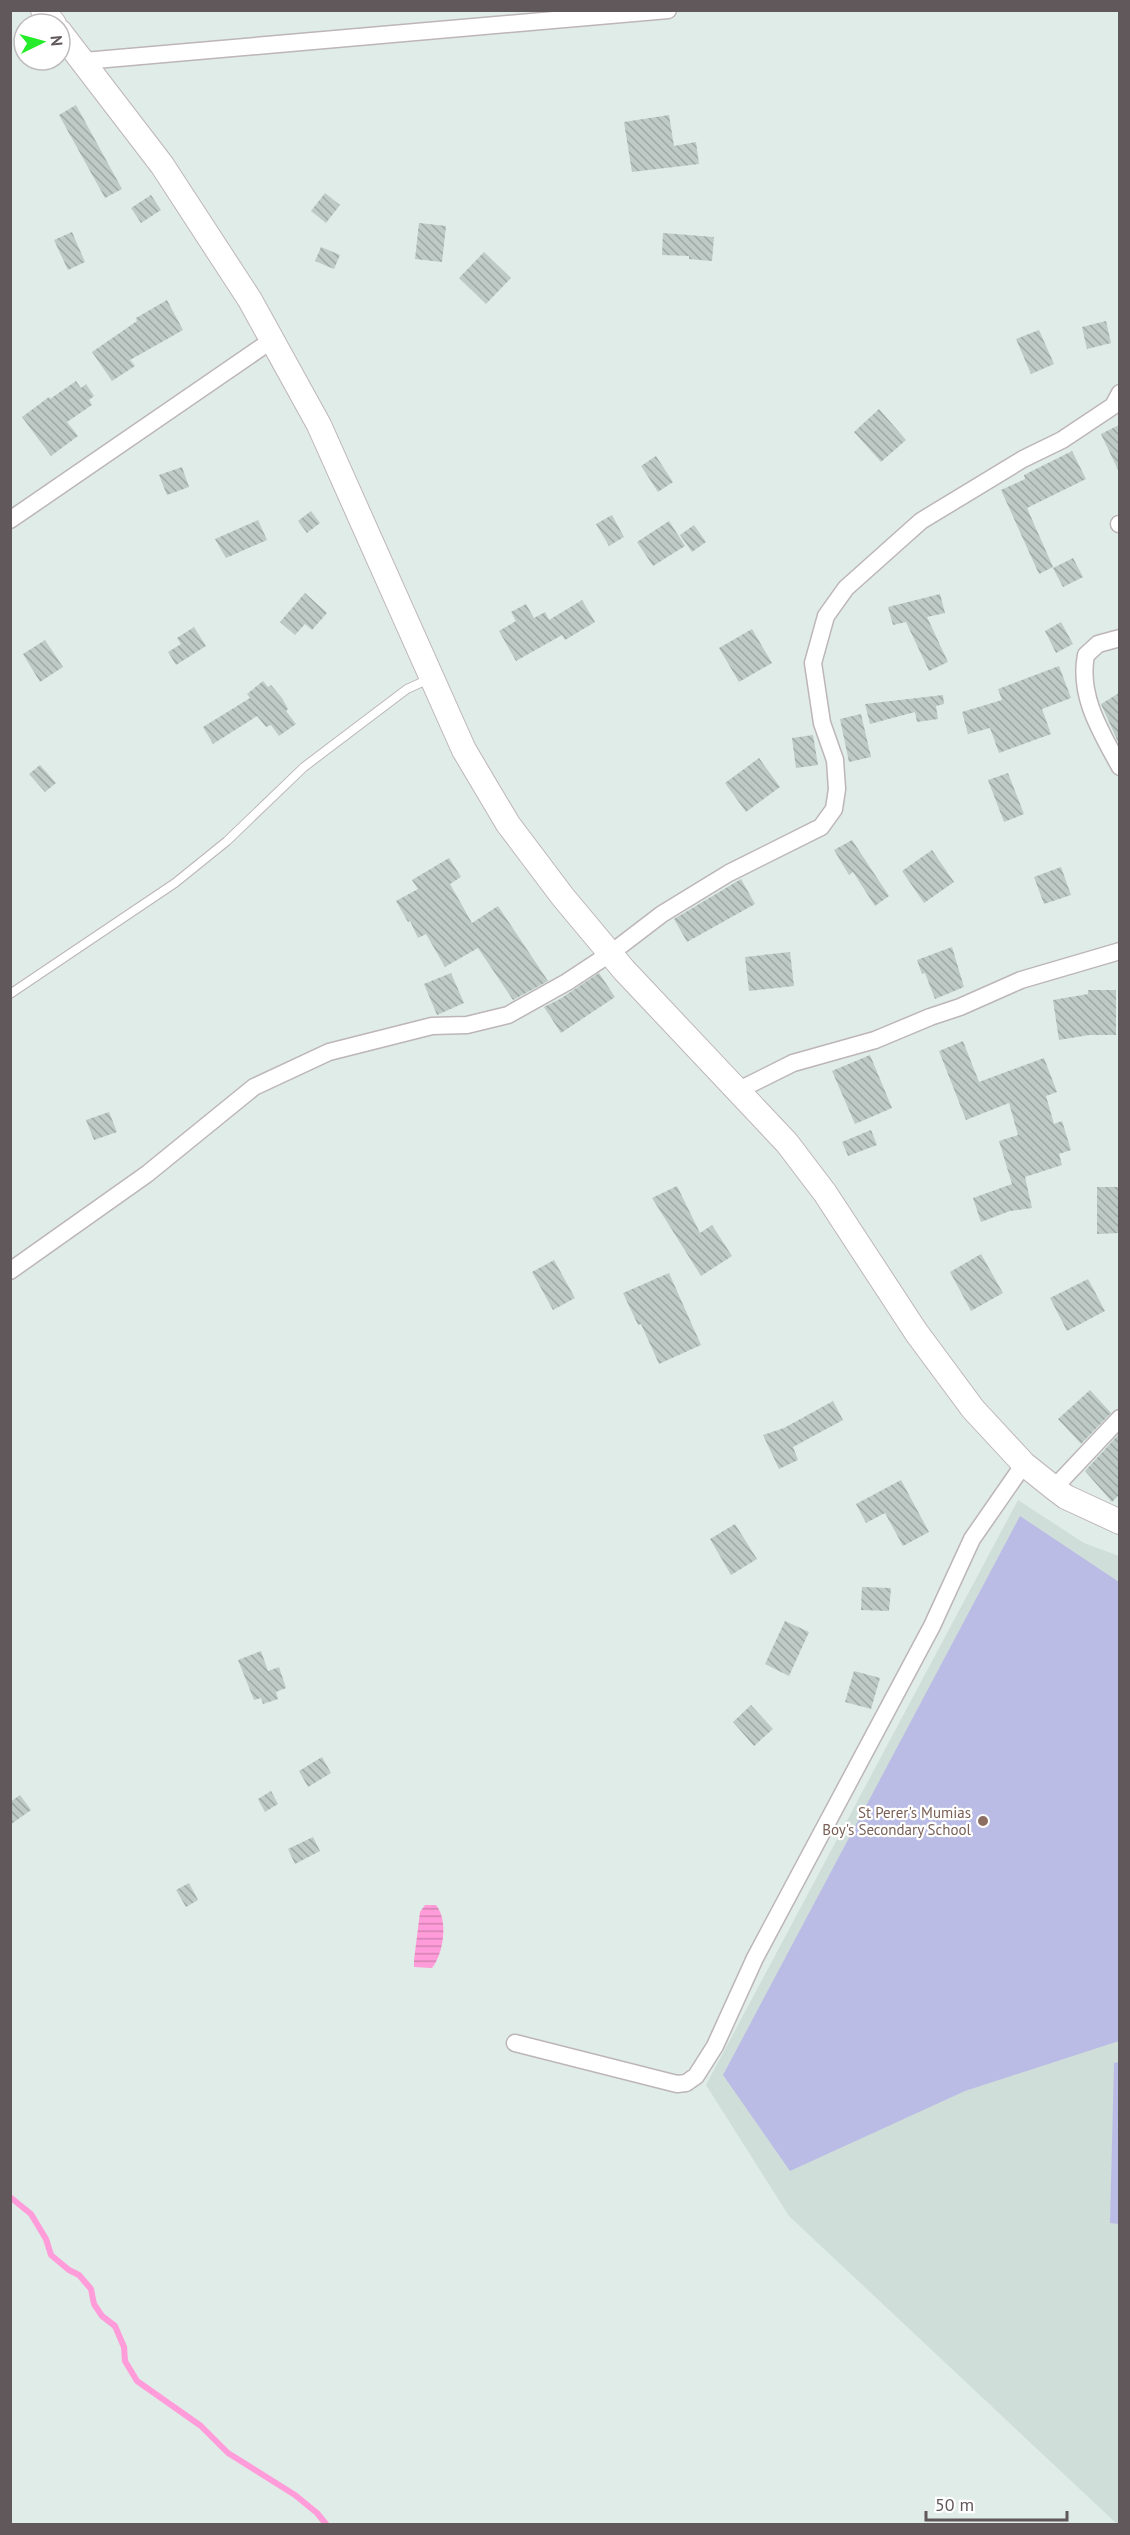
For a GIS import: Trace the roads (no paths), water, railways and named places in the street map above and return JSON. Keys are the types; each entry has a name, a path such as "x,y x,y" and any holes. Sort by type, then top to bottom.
{"street":[{"path":"84,61 668,10"},
{"path":"72,46 162,165 206,229 250,300 328,445 430,678 464,750 499,810 563,897 611,953 787,1143 825,1192 916,1332 973,1409 1024,1464 1054,1488 1066,1497 1119,1522"},
{"path":"10,520 272,340"},
{"path":"10,1271 147,1174 254,1087 329,1052 432,1026 467,1025 508,1015 611,953 663,914 729,873 821,827 834,809 837,789 835,760 822,723 813,663 826,616 846,588 921,521 1023,459 1062,440 1113,406 1119,393"},
{"path":"1119,638 1098,644 1086,656 1084,677 1094,717 1119,767"},
{"path":"739,1090 793,1063 875,1040 1021,980 1119,951"},
{"path":"1054,1488 1119,1418"},
{"path":"515,2043 677,2084 686,2083 696,2076 715,2046 755,1958 932,1626 972,1539 1024,1464"}],"lane":[{"path":"10,994 175,883 227,841 311,761 407,689 430,678"}],"waterway":[{"path":"10,2197 31,2214 46,2239 51,2255 79,2275 91,2289 94,2304 102,2316 115,2326 124,2347 125,2361 137,2381 201,2426 228,2453 295,2495 317,2513 326,2524"}],"place":[{"name":"St Perer's Mumias Boy's Secondary School","path":"983,1821"}]}
